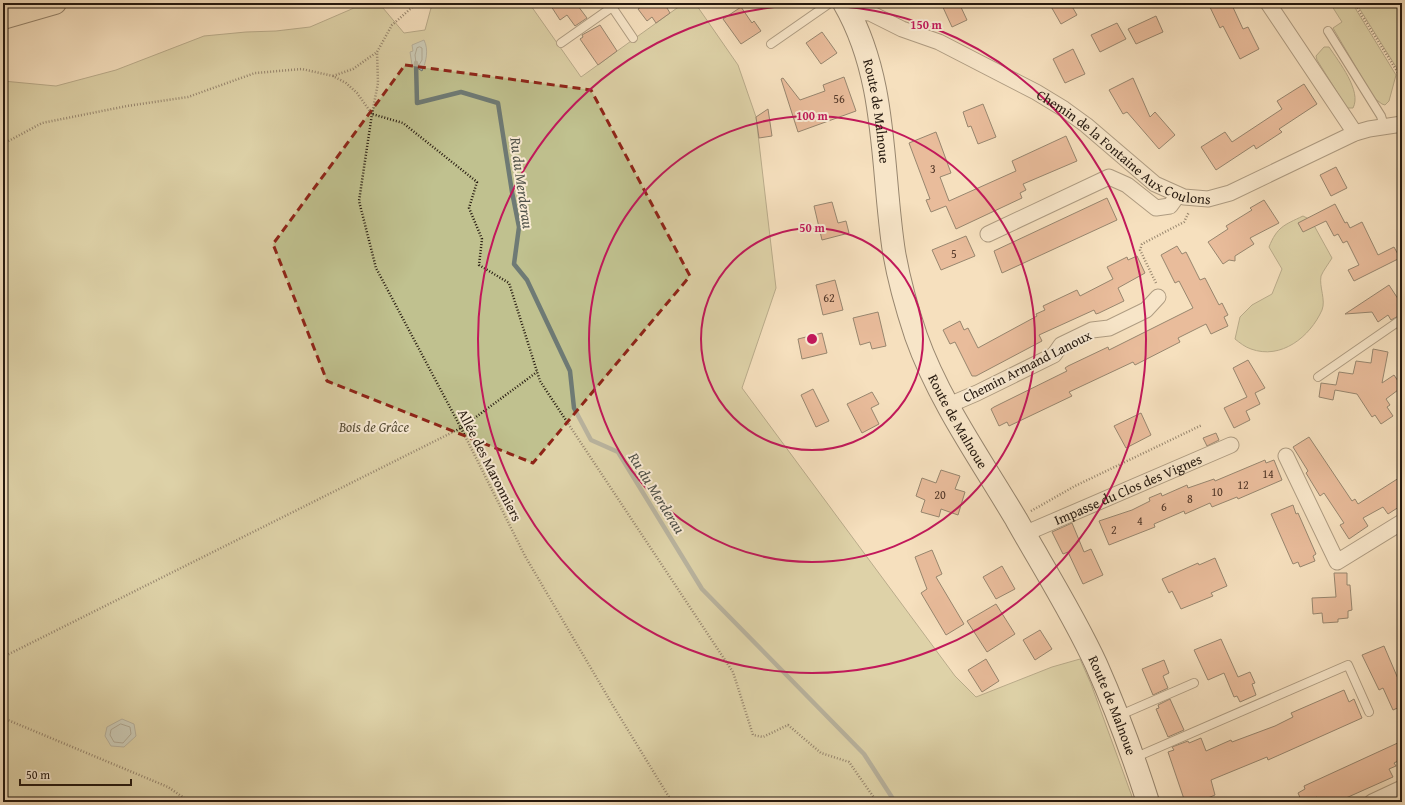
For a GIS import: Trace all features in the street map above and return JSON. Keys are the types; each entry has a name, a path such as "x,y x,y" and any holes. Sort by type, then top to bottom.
{"highway":[{"path":"3,18 55,3"}],"main road":[{"name":"Route de Malnoue","path":"841,6 867,54 876,88 894,250 903,293 917,338 949,405 1071,615 1095,662 1134,758 1148,802"}],"street":[{"path":"1268,3 1355,134"},
{"name":"Chemin de la Fontaine Aux Coulons","path":"841,6 870,13 902,29 939,42 1036,92 1064,109 1086,126 1155,184 1178,195 1208,199 1230,193 1355,134 1384,126 1402,124"},
{"path":"988,234 1108,177 1127,185 1156,208 1170,206 1178,195"},
{"name":"Chemin Armand Lanoux","path":"949,405 977,393 1054,354 1061,345 1067,342 1092,330 1109,328 1146,310 1158,297"},
{"name":"Impasse du Clos des Vignes","path":"1020,527 1231,445"},
{"path":"1286,456 1338,562 1402,522"},
{"path":"1372,802 1402,788"}],"lane":[{"path":"561,43 615,5 633,38"},
{"path":"771,44 841,6"},
{"path":"1328,31 1381,116 1384,126"},
{"path":"1318,377 1402,319"},
{"path":"1134,758 1348,665 1369,712"},
{"path":"1118,716 1194,683"}],"path":[{"path":"333,76 353,69 377,52 392,26 418,3"},
{"path":"1354,3 1402,79"},
{"name":"Allée des Maronniers","path":"377,52 378,83 359,201 376,268 461,428 525,556 612,704 672,802"},
{"path":"3,144 42,123 127,106 188,97 255,73 302,69 333,76 346,83 357,93 372,114 403,123 477,182 469,208 482,239 479,265 509,283 540,381 733,672 753,735 763,737 788,725 821,753 849,762 878,802"},
{"path":"1158,297 1156,283 1140,248 1144,242 1184,222 1195,198"},
{"path":"3,657 461,428 537,372"},
{"path":"1020,527 1075,486 1202,426"},
{"path":"3,718 168,787 190,802"}],"highlighted area":[{"path":"405,65 591,90 690,276 533,463 327,381 273,244"}],"green space":[{"name":"Bois de Grâce","path":"448,3 529,3 581,77 684,3 695,3 738,65 756,117 776,288 742,388 955,676 976,697 1052,667 1080,659 1091,684 1134,802 3,802 3,81 56,86 116,70 204,36 310,27 354,8 383,8 404,33 425,30 431,8"},
{"path":"1330,3 1352,3 1396,75 1389,101 1385,105 1374,98 1333,28 1342,22"},
{"path":"1356,3 1402,3 1402,59 1398,70"},
{"path":"1324,47 1329,47 1352,85 1355,101 1353,108 1347,108 1317,60 1316,56"},
{"path":"1303,216 1311,220 1332,258 1321,276 1323,302 1322,310 1310,329 1293,344 1283,349 1262,352 1249,348 1235,339 1240,317 1252,305 1272,294 1282,269 1269,247 1275,235 1282,227"}],"water":[{"path":"424,40 426,44 426,56 422,71 412,65 410,52 413,51 412,45"},
{"path":"122,719 134,724 136,736 124,747 111,746 105,736 107,727"}],"building":[{"path":"549,3 583,3 578,6 587,18 575,26 567,15 560,20"},
{"path":"647,3 664,3 670,13 656,23 652,17 647,21 638,9"},
{"path":"941,3 959,3 967,20 952,27"},
{"path":"1049,3 1070,3 1077,15 1061,24"},
{"path":"1208,3 1231,3 1243,29 1248,27 1259,49 1240,59 1223,26 1220,28"},
{"path":"741,7 752,23 754,21 761,31 741,44 723,19"},
{"path":"1156,16 1163,32 1136,44 1128,29"},
{"path":"1117,23 1126,39 1100,52 1091,35"},
{"path":"600,25 617,51 598,65 580,39 583,37 582,35"},
{"path":"822,32 837,53 821,64 806,43"},
{"path":"1073,49 1085,74 1065,83 1053,59"},
{"path":"844,77 856,111 798,132 781,79 783,78 800,100 825,91 823,85"},
{"path":"1133,78 1150,117 1155,112 1175,135 1159,149 1127,112 1123,114 1109,90"},
{"path":"1304,84 1317,104 1279,129 1282,132 1256,149 1254,145 1216,170 1201,147 1225,132 1232,142 1282,109 1277,101"},
{"path":"983,104 996,137 978,144 971,126 968,127 963,112"},
{"path":"768,109 772,136 759,138 756,117"},
{"path":"936,132 951,173 940,177 949,201 1016,171 1012,161 1066,136 1077,161 1023,184 1026,190 1020,193 1022,198 956,229 946,206 931,212 926,200 930,199 909,143"},
{"path":"1336,167 1347,188 1331,196 1320,175"},
{"path":"1107,198 1117,220 1002,273 994,251"},
{"path":"1264,200 1279,223 1250,238 1254,244 1235,256 1235,261 1229,260 1223,264 1208,242 1228,229 1226,226 1252,210 1250,208"},
{"path":"832,202 838,223 846,221 849,233 822,240 814,206"},
{"path":"1335,204 1345,223 1347,222 1350,228 1362,222 1378,255 1394,247 1400,258 1354,281 1348,270 1359,265 1347,241 1343,243 1338,234 1334,236 1326,221 1303,232 1298,223"},
{"path":"966,236 975,256 941,270 932,250"},
{"path":"1177,246 1182,254 1186,252 1200,280 1205,278 1219,305 1222,303 1228,315 1224,317 1228,326 1211,334 1206,324 1178,338 1180,342 1135,365 1133,362 1069,392 1072,396 1009,426 1007,422 999,426 991,409 994,407 1067,371 1065,368 1068,366 1108,347 1109,350 1193,308 1179,281 1175,283 1161,255"},
{"path":"1137,256 1145,273 1118,288 1124,301 1096,314 1094,310 1039,335 1042,341 976,376 972,376 955,342 950,344 943,330 960,321 964,330 968,328 978,348 1037,316 1036,314 1045,310 1043,306 1077,290 1080,296 1113,279 1107,267 1127,257 1128,260"},
{"path":"835,280 843,310 823,315 816,285"},
{"path":"1389,285 1402,305 1402,314 1391,320 1388,315 1378,322 1372,312 1345,314"},
{"path":"878,312 886,346 872,349 870,342 860,345 853,318"},
{"path":"822,333 827,353 802,359 798,339"},
{"path":"1373,349 1388,352 1382,383 1394,375 1402,387 1386,399 1390,405 1387,407 1393,416 1381,424 1375,415 1372,417 1357,394 1335,390 1333,400 1319,397 1321,383 1336,385 1339,372 1353,374 1356,361 1371,363"},
{"path":"1248,360 1265,388 1255,393 1260,404 1246,411 1250,420 1234,428 1224,408 1247,397 1233,368"},
{"path":"813,389 829,421 816,427 801,395"},
{"path":"872,392 879,404 871,408 879,424 862,433 847,404"},
{"path":"1141,413 1151,435 1126,448 1114,426"},
{"path":"1216,433 1219,440 1207,446 1203,438"},
{"path":"1309,437 1352,501 1355,499 1358,504 1402,476 1402,505 1388,514 1383,507 1363,518 1368,526 1349,539 1340,525 1344,523 1324,493 1320,496 1306,473 1308,471 1293,447"},
{"path":"1265,460 1266,463 1274,460 1282,480 1238,499 1237,497 1212,507 1210,503 1185,514 1184,511 1154,524 1155,527 1109,545 1099,521 1132,510 1150,501 1149,498 1161,493 1162,496 1187,485 1188,488 1214,479 1215,481"},
{"path":"941,470 960,476 955,489 965,492 958,515 941,509 939,517 921,512 925,500 916,496 922,478 936,483"},
{"path":"1293,505 1316,554 1313,556 1315,561 1300,567 1298,562 1293,564 1271,514"},
{"path":"1072,523 1084,552 1091,549 1103,575 1083,584 1068,552 1063,554 1052,532"},
{"path":"932,550 942,574 936,577 964,624 946,635 921,593 927,589 915,557"},
{"path":"1215,558 1227,586 1211,593 1213,596 1181,609 1172,591 1169,593 1162,579 1198,563 1199,565"},
{"path":"1002,566 1015,589 996,599 983,577"},
{"path":"1334,573 1347,573 1347,585 1350,585 1352,610 1348,611 1348,618 1338,619 1338,622 1323,623 1322,613 1313,614 1312,598 1336,597"},
{"path":"996,604 1015,634 987,652 967,621"},
{"path":"1040,630 1052,649 1035,660 1023,640"},
{"path":"1221,639 1238,677 1250,672 1255,683 1252,684 1256,695 1240,702 1237,696 1234,697 1224,673 1208,680 1194,650"},
{"path":"1384,646 1402,688 1402,706 1393,710 1383,688 1379,690 1362,655"},
{"path":"986,659 999,681 982,692 968,670"},
{"path":"1164,660 1169,673 1163,676 1168,688 1153,695 1142,669"},
{"path":"1344,690 1349,702 1354,699 1362,718 1268,760 1267,757 1211,780 1215,795 1208,798 1209,802 1185,802 1168,752 1174,750 1172,747 1188,741 1189,743 1201,738 1206,751 1231,740 1232,742 1275,726 1293,717 1291,713"},
{"path":"1170,699 1184,730 1168,737 1156,709 1159,708 1158,705"},
{"path":"1402,741 1402,759 1394,763 1396,766 1389,769 1393,777 1337,802 1319,802 1317,797 1306,802 1302,802 1298,793 1305,789 1304,786"}],"waterway":[{"name":"Ru du Merderau","path":"416,63 417,103 461,92 498,103 519,227 514,264 527,280 570,371 574,408 591,440 618,452 702,589 864,754 895,802"}]}
